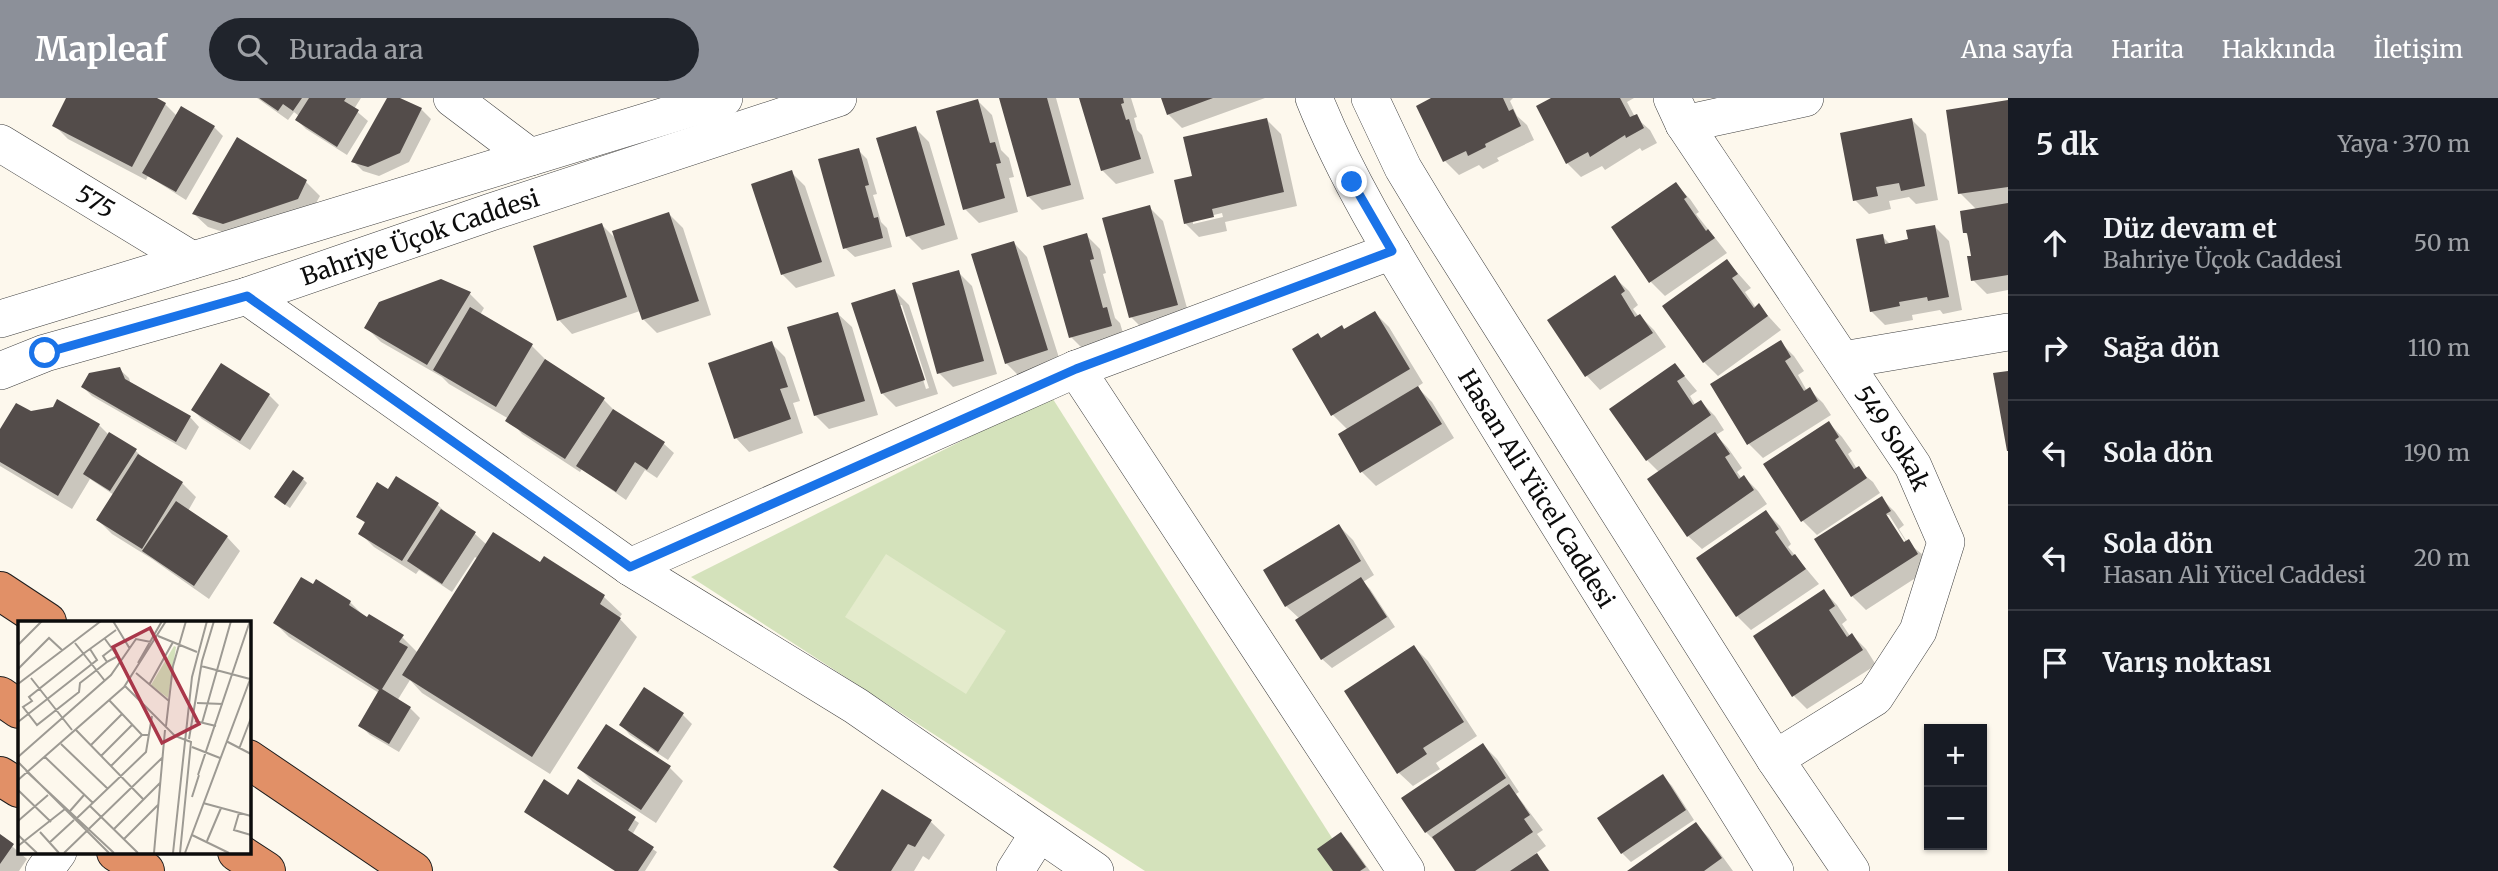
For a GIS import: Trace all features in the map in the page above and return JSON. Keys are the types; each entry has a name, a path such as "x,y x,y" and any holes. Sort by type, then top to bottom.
{"highway":[{"path":"0,591 45,621"},
{"path":"0,696 18,708"},
{"path":"250,760 413,871"},
{"path":"0,776 18,788"},
{"path":"119,854 145,871"},
{"path":"240,854 266,871"}],"street":[{"path":"452,98 530,157"},
{"name":"Bahriye Üçok Caddesi","path":"0,319 724,98"},
{"name":"Bahriye Üçok Caddesi","path":"0,371 45,353 247,296 491,212 838,98"},
{"name":"Hasan Ali Yücel Caddesi","path":"1314,98 1352,182 1392,251 1545,503 1775,871"},
{"path":"1370,98 1403,168 1432,216 1775,759 1851,871"},
{"path":"1678,111 1805,98"},
{"name":"549 Sokak","path":"1678,111 1913,466 1946,542 1918,631 1875,696 1775,759"},
{"name":"575","path":"0,143 192,260"},
{"path":"630,567 1076,369 1392,251"},
{"path":"247,296 630,567 856,706 1095,871"},
{"path":"1843,360 2008,332"},
{"path":"1076,369 1406,871"},
{"path":"1015,871 1039,833"},
{"path":"44,871 57,854"}],"green space":[{"path":"1051,396 1353,871 1145,871 691,577"},
{"path":"886,554 1006,631 966,694 845,617"}],"building":[{"path":"66,98 157,98 166,103 132,167 52,126"},
{"path":"259,98 302,98 293,111 283,104 278,111"},
{"path":"309,98 346,98 344,101 359,110 337,147 295,120"},
{"path":"387,98 400,98 422,108 400,153 368,167 351,162"},
{"path":"999,98 1047,98 1071,185 1027,197"},
{"path":"1079,98 1123,98 1124,103 1121,104 1126,120 1129,119 1141,159 1101,171"},
{"path":"1161,98 1213,98 1167,115"},
{"path":"1431,98 1503,98 1509,111 1513,109 1521,126 1468,156 1466,151 1443,162 1416,106"},
{"path":"1551,98 1620,98 1630,117 1637,114 1644,128 1626,138 1625,135 1590,157 1588,152 1566,164 1536,106"},
{"path":"978,99 990,143 995,142 1001,163 996,164 1005,198 963,210 936,111"},
{"path":"2008,100 2008,187 1958,194 1946,110"},
{"path":"181,106 215,126 176,192 142,173"},
{"path":"1267,118 1284,192 1212,209 1214,217 1184,224 1174,180 1192,176 1183,137"},
{"path":"1912,118 1925,186 1901,191 1899,183 1876,187 1878,196 1853,201 1840,133"},
{"path":"916,126 945,225 906,237 876,138"},
{"path":"237,137 307,180 298,199 223,224 192,214"},
{"path":"859,148 869,185 865,186 874,218 878,217 883,238 843,249 818,159"},
{"path":"792,170 822,262 781,275 751,184"},
{"path":"1676,182 1706,231 1708,229 1715,238 1649,283 1611,227"},
{"path":"2008,203 2008,275 1971,281 1967,256 1971,256 1967,233 1963,233 1960,211"},
{"path":"1150,205 1178,305 1129,318 1102,218"},
{"path":"669,212 699,301 642,320 612,231"},
{"path":"602,223 627,297 557,321 533,246"},
{"path":"1935,225 1949,297 1928,301 1927,297 1899,302 1900,306 1870,312 1856,239 1883,234 1885,244 1908,239 1906,230"},
{"path":"1087,233 1094,259 1090,260 1103,308 1107,307 1112,326 1069,338 1043,246"},
{"path":"1014,241 1048,350 1005,364 971,254"},
{"path":"1727,259 1738,274 1732,278 1754,308 1759,303 1768,316 1703,363 1662,306"},
{"path":"959,270 984,361 937,374 912,283"},
{"path":"1615,275 1625,291 1621,294 1635,317 1640,314 1653,333 1585,377 1547,320"},
{"path":"441,279 471,292 427,365 364,328 379,302"},
{"path":"895,289 925,380 881,394 851,303"},
{"path":"470,307 533,344 496,407 433,370"},
{"path":"1375,311 1410,369 1331,416 1292,349 1318,333 1321,338 1342,325 1344,329"},
{"path":"838,312 865,401 814,416 787,327"},
{"path":"1781,340 1791,357 1785,361 1804,391 1810,387 1818,401 1747,445 1710,384"},
{"path":"772,341 788,387 780,389 791,419 734,439 708,363"},
{"path":"545,359 605,398 565,459 505,421"},
{"path":"221,363 270,394 240,441 191,410"},
{"path":"1675,363 1685,376 1677,381 1693,405 1701,400 1711,415 1646,461 1609,409"},
{"path":"120,367 125,379 191,416 176,442 81,387 89,373"},
{"path":"2008,371 2008,451 2007,451 1993,373"},
{"path":"1418,386 1442,424 1360,473 1338,434"},
{"path":"57,399 100,424 58,496 0,462 0,429 16,403 31,411 53,407"},
{"path":"613,409 665,442 647,470 635,462 616,492 576,466"},
{"path":"1829,421 1839,437 1835,440 1854,469 1859,466 1867,478 1801,522 1763,464"},
{"path":"109,432 137,449 110,491 83,474"},
{"path":"1715,432 1730,454 1725,457 1739,479 1744,475 1754,490 1687,537 1647,479"},
{"path":"138,454 183,482 142,549 96,520"},
{"path":"293,470 304,478 285,505 274,497"},
{"path":"396,476 439,503 402,561 358,534 365,522 356,517 377,482 388,489"},
{"path":"1882,496 1891,511 1886,514 1904,542 1909,539 1918,554 1851,597 1814,539"},
{"path":"176,501 228,536 194,586 142,551"},
{"path":"441,509 476,532 442,584 407,561"},
{"path":"1766,510 1779,529 1775,532 1792,556 1795,554 1806,569 1736,617 1696,558"},
{"path":"1339,524 1361,561 1285,607 1263,570"},
{"path":"493,532 540,562 544,556 605,595 600,604 621,618 532,757 402,675"},
{"path":"301,577 313,584 316,579 351,601 349,605 367,617 369,614 404,635 399,642 408,647 382,689 411,707 389,744 358,726 379,690 273,623"},
{"path":"1361,577 1387,617 1321,660 1295,620"},
{"path":"1824,589 1835,606 1829,610 1847,637 1852,633 1863,650 1792,697 1753,636"},
{"path":"1414,645 1464,722 1423,748 1427,754 1397,774 1344,691"},
{"path":"644,687 684,713 658,752 619,725"},
{"path":"606,724 671,766 641,810 577,768"},
{"path":"1483,743 1506,778 1425,833 1401,798"},
{"path":"1663,774 1686,810 1621,854 1597,818"},
{"path":"544,779 568,795 578,779 636,817 628,830 654,847 638,871 615,871 524,812"},
{"path":"1509,784 1530,815 1524,819 1533,832 1475,871 1455,871 1432,837"},
{"path":"882,789 932,820 915,847 908,844 891,871 839,871 833,867"},
{"path":"1696,822 1722,858 1704,871 1627,871"},
{"path":"1341,832 1366,867 1360,871 1333,871 1317,849"},
{"path":"0,834 14,844 0,864"},
{"path":"1537,853 1549,871 1510,871"}],"route":[{"path":"45,353 247,296 630,567 1076,369 1392,251 1352,182"}]}
